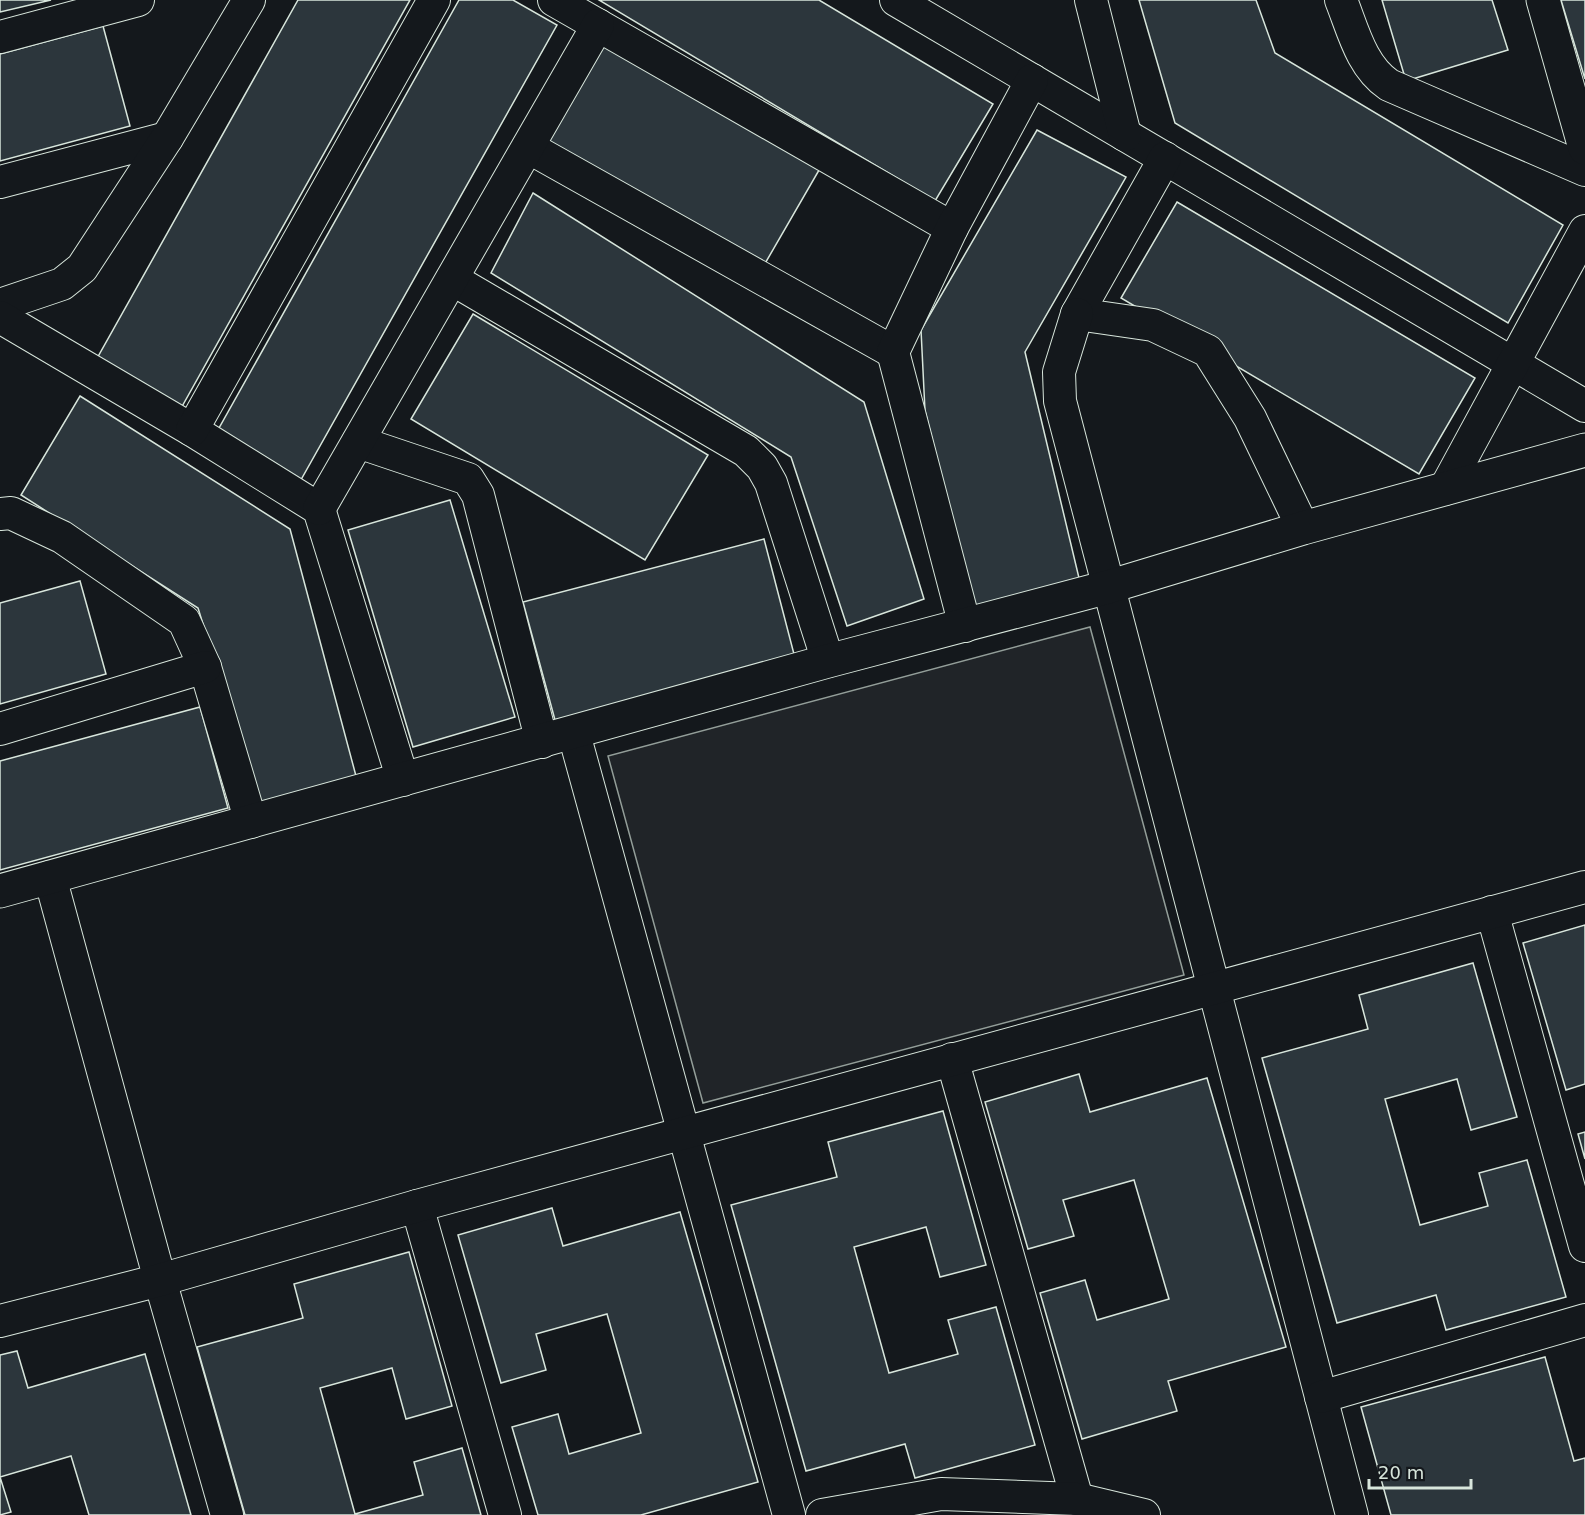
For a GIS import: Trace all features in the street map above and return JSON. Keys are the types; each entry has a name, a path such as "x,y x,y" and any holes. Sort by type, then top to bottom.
{"street":[{"path":"0,37 138,0"},
{"path":"0,305 62,284 82,268 167,138 249,0"},
{"path":"192,429 434,0"},
{"path":"554,0 952,228"},
{"path":"896,0 1585,406"},
{"path":"1091,0 1125,135"},
{"path":"1341,0 1366,62 1377,77 1389,85 1585,170"},
{"path":"1543,0 1585,148"},
{"path":"320,509 598,25"},
{"path":"965,626 893,352 952,228 1032,80"},
{"path":"0,182 167,138"},
{"path":"528,147 893,352"},
{"path":"1165,158 1077,314 1059,372 1060,401 1352,1515"},
{"path":"1445,489 1585,231"},
{"path":"452,279 746,451 762,467 771,483 828,661"},
{"path":"1077,314 1153,325 1208,351 1250,418 1302,528"},
{"path":"0,317 192,429 320,509 403,780"},
{"path":"358,442 468,479 478,495 542,742"},
{"path":"0,891 574,734 828,661 1108,587 1302,528 1585,450"},
{"path":"0,514 11,513 62,537 184,621 205,667 251,822"},
{"path":"0,729 205,667"},
{"path":"574,734 789,1515"},
{"path":"50,877 227,1515"},
{"path":"0,1321 160,1280 417,1206 1585,887"},
{"path":"1492,912 1585,1246"},
{"path":"952,1059 1077,1499"},
{"path":"417,1206 505,1515"},
{"path":"1321,1397 1585,1320"},
{"path":"822,1515 940,1494 1077,1499 1144,1515"}],"shaded area":[{"path":"1090,627 1184,975 703,1103 608,756"}],"building":[{"path":"0,0 51,0 0,12"},
{"path":"298,0 410,0 180,410 95,362"},
{"path":"459,0 513,0 557,25 298,485 214,437"},
{"path":"599,0 819,0 993,104 935,201"},
{"path":"1139,0 1256,0 1275,53 1563,225 1508,323 1175,123"},
{"path":"1382,0 1492,0 1508,50 1406,81"},
{"path":"1561,0 1585,0 1585,79"},
{"path":"103,26 130,126 0,161 0,54"},
{"path":"607,40 822,165 763,267 548,143"},
{"path":"1037,130 1126,177 1025,352 1079,578 975,610 925,411 921,330"},
{"path":"533,193 864,402 924,599 847,626 791,457 491,273"},
{"path":"1177,202 1475,378 1419,474 1121,298"},
{"path":"473,314 708,455 645,560 411,419"},
{"path":"80,396 290,529 356,776 259,804 198,608 21,495"},
{"path":"450,500 515,717 413,747 348,530"},
{"path":"764,539 795,658 555,720 523,602"},
{"path":"80,581 106,674 0,704 0,603"},
{"path":"200,707 228,808 0,870 0,761"},
{"path":"1585,925 1585,1084 1566,1090 1523,943"},
{"path":"1473,963 1517,1117 1471,1130 1457,1079 1385,1099 1420,1225 1488,1206 1479,1173 1527,1160 1566,1297 1446,1330 1436,1295 1337,1323 1262,1058 1368,1029 1359,995"},
{"path":"1079,1074 1090,1112 1207,1078 1286,1347 1168,1381 1177,1411 1082,1439 1040,1293 1085,1280 1097,1320 1169,1299 1134,1180 1063,1200 1074,1236 1028,1249 985,1102"},
{"path":"943,1111 986,1265 940,1277 926,1227 854,1247 889,1373 958,1354 948,1320 996,1307 1035,1445 915,1478 905,1444 806,1471 731,1205 837,1177 828,1142"},
{"path":"1585,1132 1585,1159 1578,1134"},
{"path":"552,1208 563,1246 680,1212 758,1482 641,1515 538,1515 512,1427 558,1414 569,1454 641,1433 607,1314 536,1334 546,1370 501,1383 458,1235"},
{"path":"409,1252 452,1406 406,1419 392,1368 320,1388 355,1514 423,1495 414,1462 462,1448 481,1515 245,1515 197,1347 303,1318 294,1284"},
{"path":"17,1351 28,1388 145,1354 191,1515 89,1515 71,1456 0,1477 0,1355"},
{"path":"1545,1357 1574,1461 1585,1458 1585,1515 1391,1515 1361,1407"},
{"path":"0,1477 11,1512 0,1515"}]}
